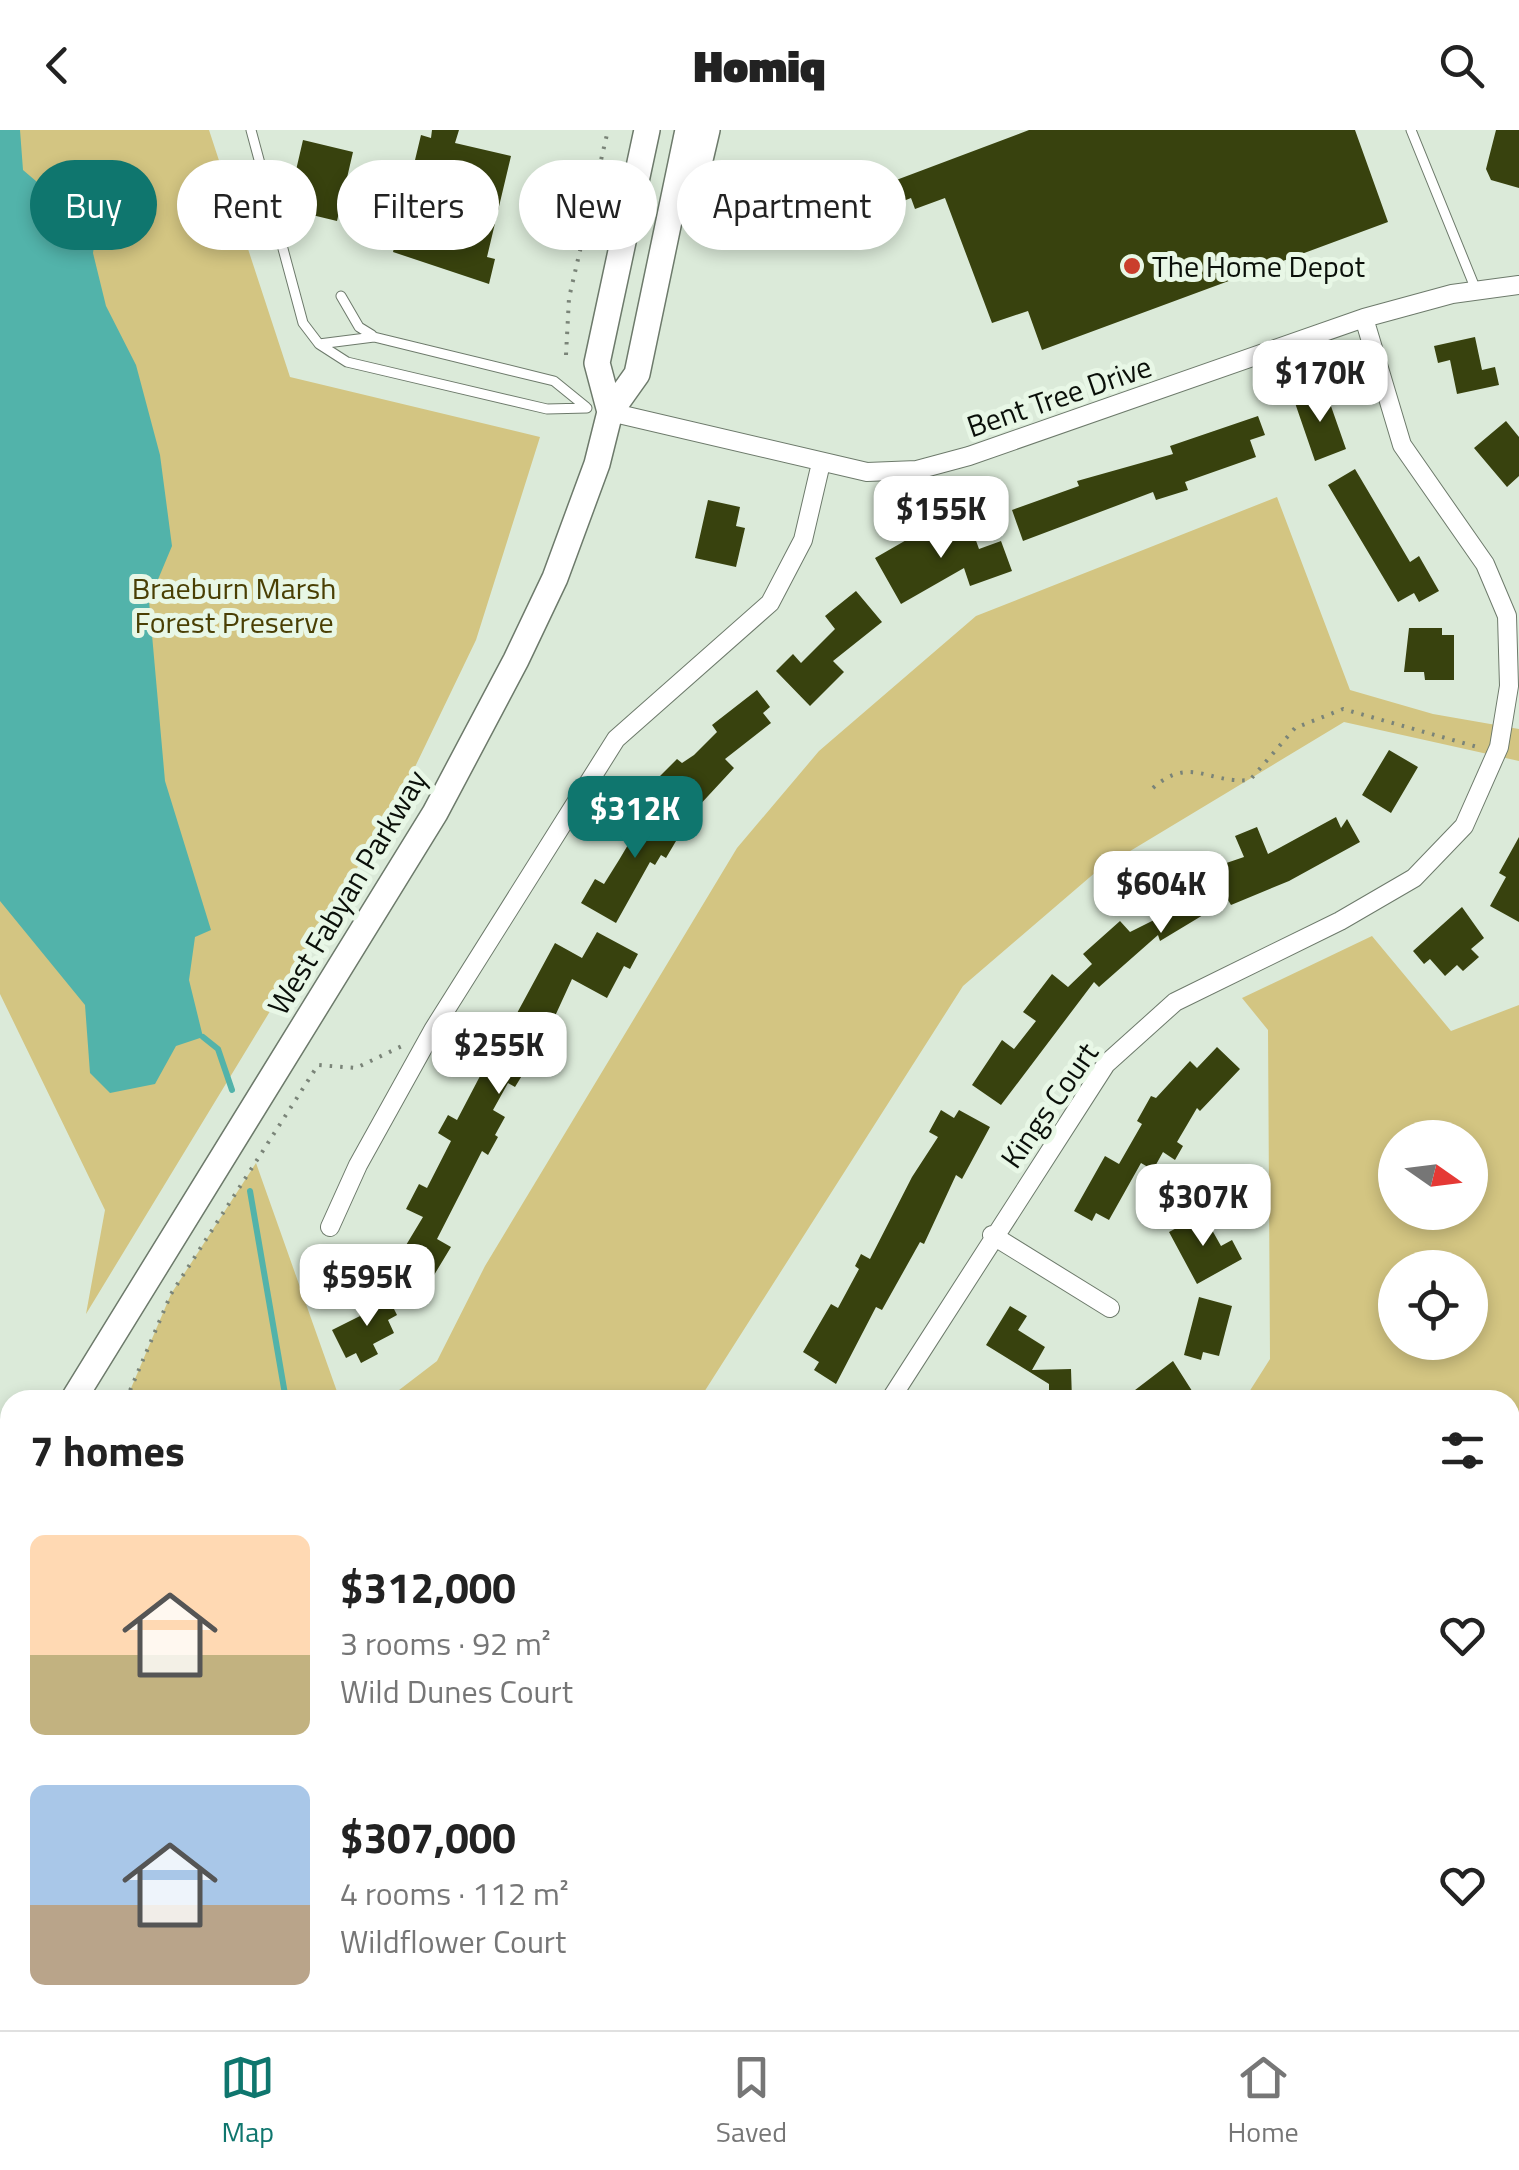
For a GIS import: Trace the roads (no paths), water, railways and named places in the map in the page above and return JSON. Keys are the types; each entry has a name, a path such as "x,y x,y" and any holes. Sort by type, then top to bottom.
{"main road":[{"name":"West Fabyan Parkway","path":"610,412 597,364 646,130"},
{"name":"West Fabyan Parkway","path":"79,1390 435,813 555,578 597,464 610,412 637,374 688,130"},
{"path":"656,288 685,225 706,130"}],"street":[{"name":"Bent Tree Drive","path":"610,412 820,463 868,472 917,470 969,456 1364,318 1519,285"},
{"name":"Kings Court","path":"896,1390 992,1235 1106,1064 1175,1002 1340,921 1414,878 1464,826 1497,752 1509,686 1513,615 1484,564 1402,446 1364,318"},
{"path":"330,1227 358,1165 433,1030 616,739 770,603 803,540 820,463"},
{"path":"992,1235 1110,1308"}],"lane":[{"path":"251,130 303,323 319,344 347,362 547,409 587,408 554,381 374,337 359,327 341,296"},
{"path":"1411,130 1477,291"},
{"path":"319,344 374,337"}],"water":[{"path":"0,130 20,130 23,170 30,176 30,250 93,250 106,306 136,365 160,455 172,546 149,601 165,781 211,930 195,937 189,980 203,1037 176,1046 155,1084 110,1093 90,1073 85,1005 0,901"}],"waterway":[{"path":"203,1037 218,1049 232,1090"},
{"path":"250,1191 284,1390"}],"place":[{"name":"The Home Depot","path":"1132,266"}],"park label":[{"name":"Braeburn Marsh Forest Preserve","path":"234,605"}]}
